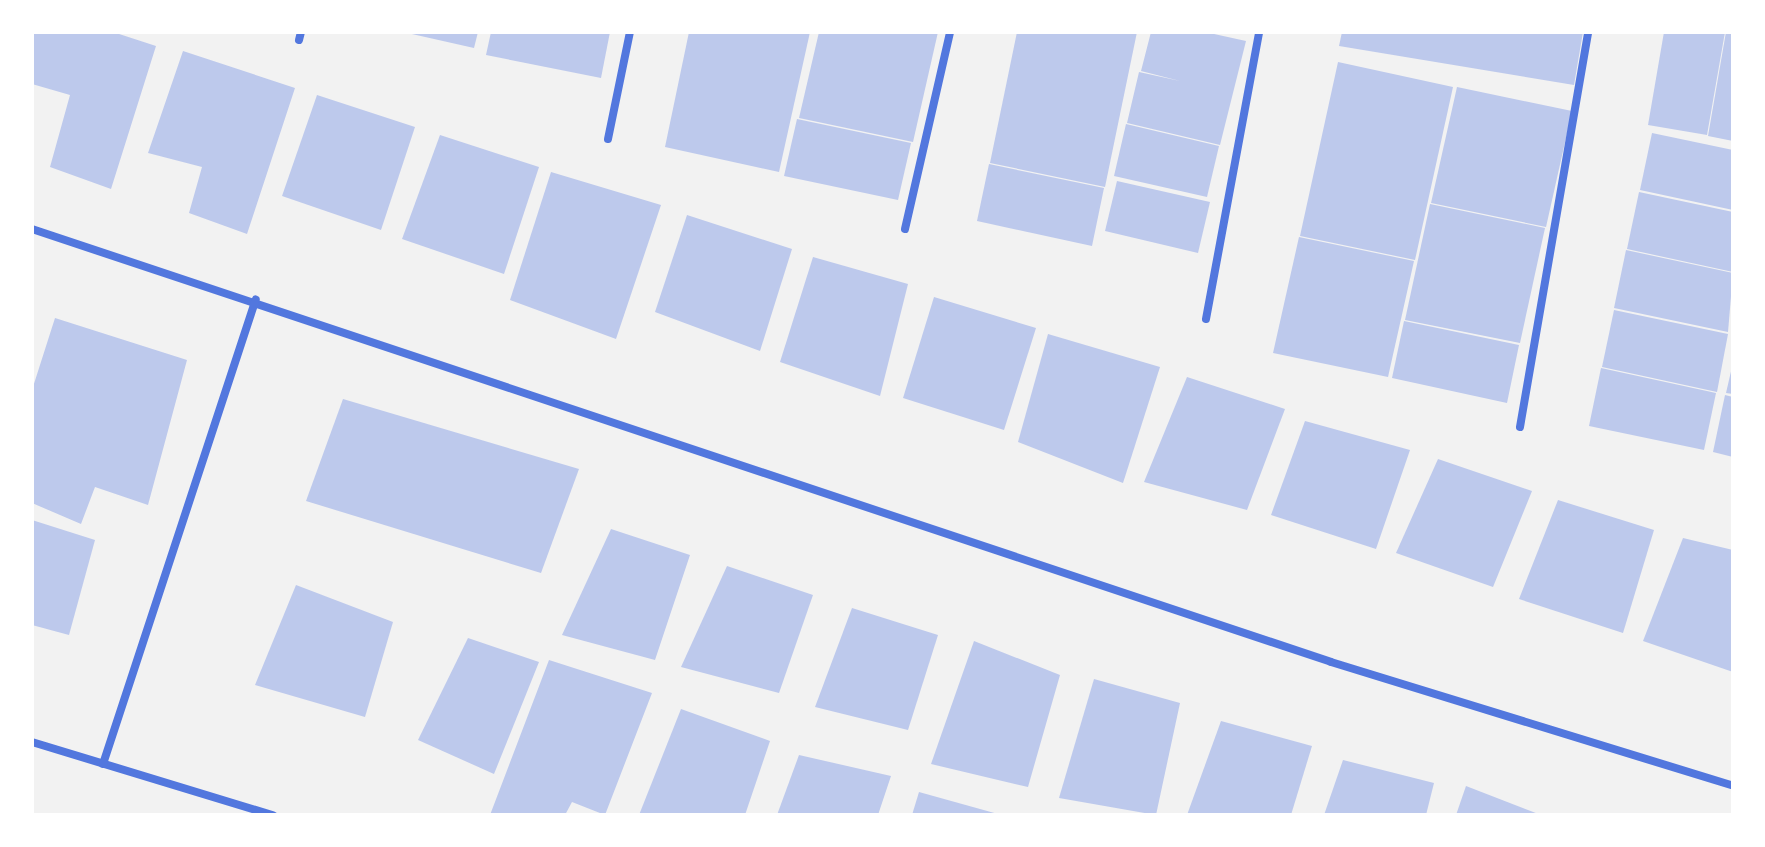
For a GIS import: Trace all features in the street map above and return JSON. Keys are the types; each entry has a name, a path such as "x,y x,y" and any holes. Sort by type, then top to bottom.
{"street":[{"path":"608,139 630,32"},
{"path":"905,229 950,32"},
{"path":"1206,319 1259,32"},
{"path":"1520,427 1588,32"},
{"path":"32,229 256,300 1331,662 1733,786"},
{"path":"103,764 256,300"},
{"path":"32,742 273,815"}],"building":[{"path":"32,32 113,32 156,46 111,189 50,167 70,95 32,84"},
{"path":"403,32 478,32 474,48"},
{"path":"491,32 610,32 601,78 486,55"},
{"path":"689,32 810,32 779,172 665,147"},
{"path":"819,32 938,32 913,142 799,118"},
{"path":"1017,32 1137,32 1105,187 990,163"},
{"path":"1151,32 1205,32 1246,41 1220,145 1127,123 1139,72 1180,81 1141,71"},
{"path":"1342,32 1583,32 1574,85 1339,46"},
{"path":"1664,32 1725,32 1707,135 1648,125"},
{"path":"1726,32 1733,32 1733,141 1708,136"},
{"path":"183,51 295,88 247,234 189,213 202,167 148,153"},
{"path":"1338,62 1453,87 1415,260 1300,236"},
{"path":"1457,87 1572,111 1546,227 1431,203"},
{"path":"317,95 415,127 381,230 282,196"},
{"path":"797,119 911,143 898,200 784,176"},
{"path":"1126,124 1219,146 1207,197 1114,176"},
{"path":"1652,133 1733,150 1733,210 1640,190"},
{"path":"440,135 539,167 504,274 402,239"},
{"path":"989,164 1104,188 1092,246 977,221"},
{"path":"551,172 661,205 616,339 510,300"},
{"path":"1117,181 1210,202 1198,253 1105,231"},
{"path":"1639,192 1733,212 1733,272 1627,249"},
{"path":"1430,204 1545,228 1520,343 1405,320"},
{"path":"687,215 792,249 760,351 655,312"},
{"path":"1299,237 1414,261 1388,377 1273,353"},
{"path":"1626,250 1733,273 1728,332 1614,308"},
{"path":"813,257 908,284 880,396 780,362"},
{"path":"934,297 1036,328 1004,430 903,398"},
{"path":"1614,310 1728,334 1717,392 1602,367"},
{"path":"55,318 187,360 148,505 95,487 81,524 32,503 32,390"},
{"path":"1404,321 1519,345 1507,403 1392,378"},
{"path":"1048,334 1160,367 1123,483 1018,442"},
{"path":"1733,367 1733,394 1726,393"},
{"path":"1601,368 1716,393 1704,450 1589,426"},
{"path":"1187,377 1285,409 1247,510 1144,482"},
{"path":"1725,395 1733,397 1733,457 1713,452"},
{"path":"343,399 579,469 541,573 306,501"},
{"path":"1305,421 1410,450 1376,549 1271,515"},
{"path":"1438,459 1532,491 1493,587 1396,553"},
{"path":"1558,500 1654,530 1623,633 1519,599"},
{"path":"32,520 95,540 69,635 32,625"},
{"path":"611,529 690,555 655,660 562,635"},
{"path":"1683,538 1733,550 1733,672 1643,641"},
{"path":"727,566 813,595 779,693 681,667"},
{"path":"296,585 393,622 365,717 255,685"},
{"path":"852,608 938,635 908,730 815,707"},
{"path":"468,638 539,662 494,774 418,740"},
{"path":"974,641 1060,675 1028,787 931,764"},
{"path":"549,660 652,693 605,815 572,802 565,815 490,815"},
{"path":"1094,679 1180,703 1156,815 1059,798"},
{"path":"681,709 770,741 745,815 639,815"},
{"path":"1221,721 1312,746 1291,815 1187,815"},
{"path":"799,755 891,776 878,815 777,815"},
{"path":"1343,760 1434,783 1426,815 1324,815"},
{"path":"1466,786 1541,815 1456,815"},
{"path":"919,792 998,814 998,815 912,815"}]}
